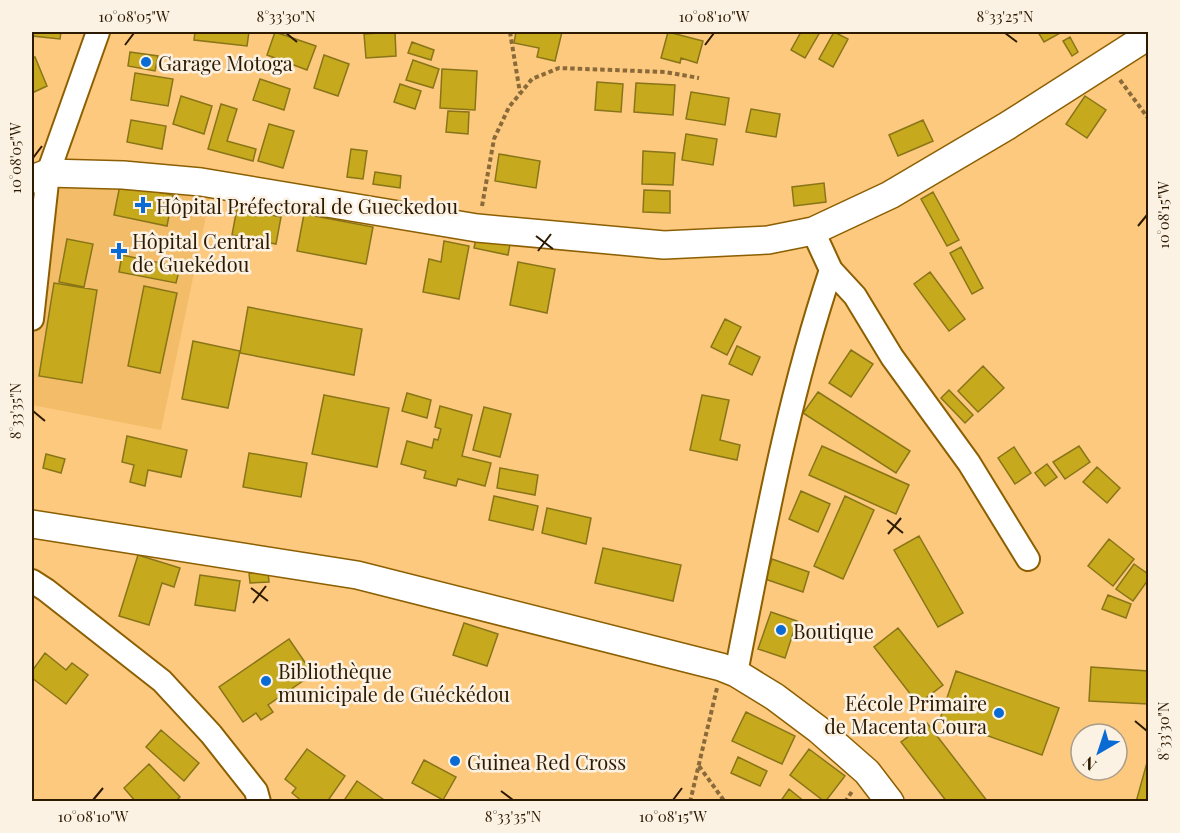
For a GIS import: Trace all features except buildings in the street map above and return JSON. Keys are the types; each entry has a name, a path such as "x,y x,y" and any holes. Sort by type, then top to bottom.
{"main road":[{"path":"40,176 123,175 201,182 477,228 664,245 768,240 813,231 890,195 1007,126 1149,36"},
{"path":"32,524 357,575 729,670 775,697 819,730 867,772 890,801"}],"street":[{"path":"32,319 40,176 98,32"},
{"path":"813,231 831,270 855,296 892,357 969,463 1028,559"},
{"path":"729,670 779,457 815,317 831,270"},
{"path":"32,581 162,681 211,734 263,798"}],"path":[{"path":"510,32 520,94"},
{"path":"1107,63 1149,118"},
{"path":"477,228 494,140 509,107 532,79 559,68 665,72 699,78"},
{"path":"690,801 729,670"},
{"path":"699,766 725,801"}],"shaded area":[{"name":"Hôpital Central de Guekédou","path":"48,173 213,183 161,430 32,405 32,319"}],"place":[{"name":"Garage Motoga","path":"146,62"},
{"name":"Hôpital Préfectoral de Gueckedou","path":"143,205"},
{"name":"Hôpital Central de Guekédou","path":"119,251"},
{"name":"Boutique","path":"781,630"},
{"name":"Bibliothèque municipale de Guéckédou","path":"266,681"},
{"name":"Eécole Primaire de Macenta Coura","path":"999,713"},
{"name":"Guinea Red Cross","path":"455,761"}]}
